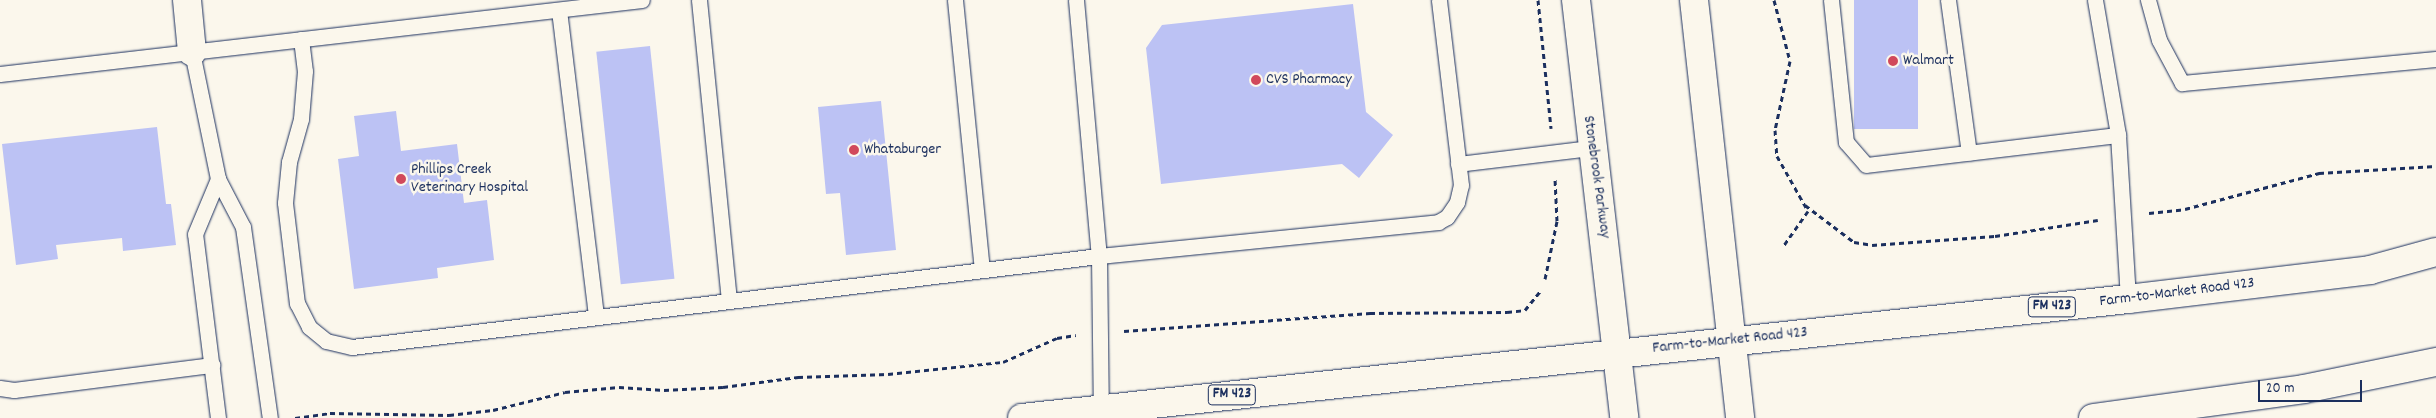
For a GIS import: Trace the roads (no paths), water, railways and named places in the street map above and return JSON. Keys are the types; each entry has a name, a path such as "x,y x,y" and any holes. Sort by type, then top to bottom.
{"main road":[{"path":"187,0 192,52"},
{"name":"Stonebrook Parkway","path":"1576,0 1591,148 1624,418"},
{"path":"1694,0 1734,340 1740,418"},
{"name":"Farm-to-Market Road 423","path":"1022,418 2128,299 2370,270 2436,252"},
{"path":"2093,418 2304,389 2436,362"}],"lane":[{"path":"0,74 642,0"},
{"path":"699,0 729,301"},
{"path":"955,0 982,270"},
{"path":"1076,0 1099,256 1102,409"},
{"path":"301,39 305,71 301,118 289,162 285,203 297,303 309,327 326,341 352,347 1099,256 1438,222 1447,217 1457,202 1461,185 1439,0"},
{"path":"1831,0 1846,142 1866,165 2118,135"},
{"path":"1948,0 1969,153"},
{"path":"2095,0 2118,135 2128,299"},
{"path":"2148,0 2159,40 2182,83 2436,59"},
{"path":"559,10 596,317"},
{"path":"192,52 218,179 243,226 270,418"},
{"path":"1458,164 1591,148"},
{"path":"218,179 195,234 218,418"},
{"path":"0,388 14,390 212,365"}],"place":[{"name":"Walmart","path":"1893,61"},
{"name":"CVS Pharmacy","path":"1256,80"},
{"name":"Whataburger","path":"854,150"},
{"name":"Phillips Creek Veterinary Hospital","path":"401,179"}]}
